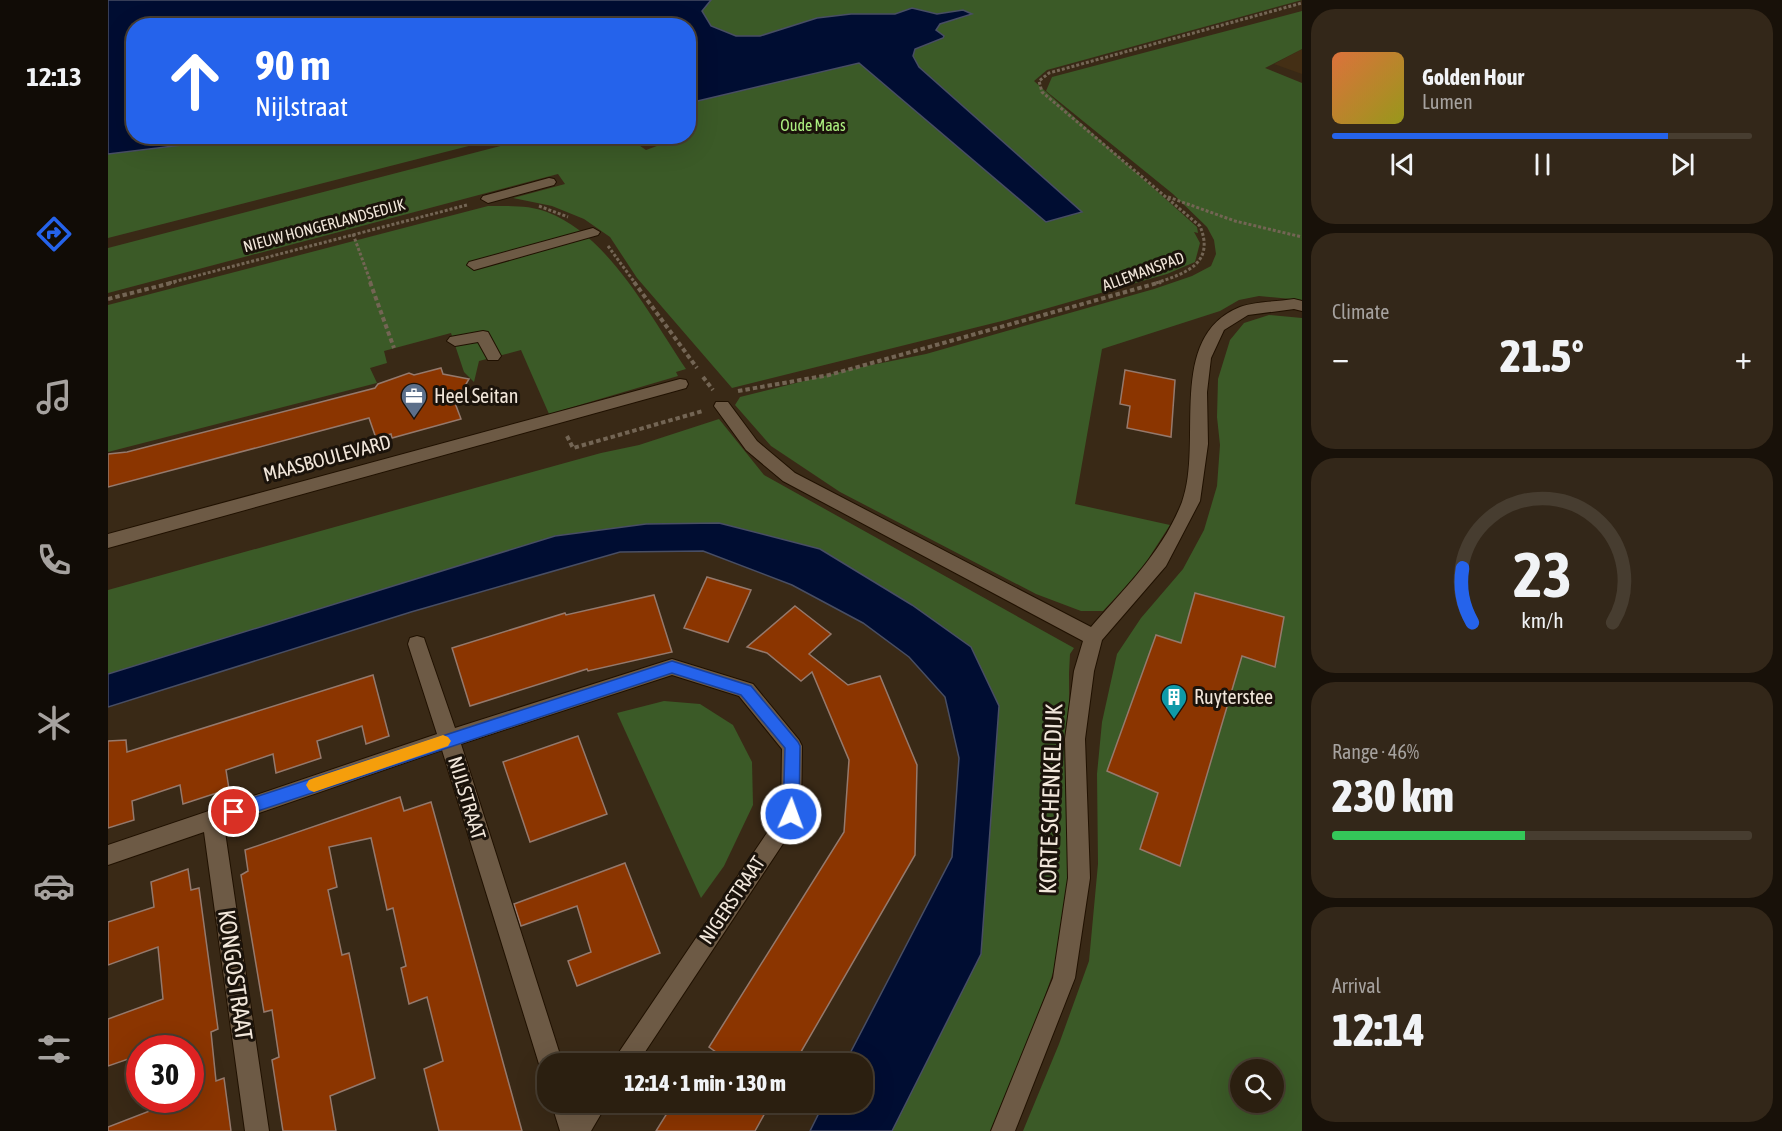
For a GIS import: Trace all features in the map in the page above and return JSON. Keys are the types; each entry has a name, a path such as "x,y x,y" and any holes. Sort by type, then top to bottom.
{"street":[{"path":"488,199 549,182"},
{"path":"474,265 593,232"},
{"name":"KORTE SCHENKELDIJK","path":"1003,1131 1064,978 1079,878 1075,739 1084,671 1093,637 1160,561 1191,501 1200,444 1199,392 1203,358 1218,327 1244,311 1294,304 1302,306"},
{"path":"455,341 483,336 493,356"},
{"name":"MAASBOULEVARD","path":"108,541 680,384"},
{"path":"722,398 740,434 763,459 789,477 1093,637"},
{"path":"417,644 449,739"},
{"name":"NIGERSTRAAT","path":"449,739 672,667 746,690 792,746 791,814 630,1053"},
{"name":"NIJLSTRAAT","path":"108,855 449,739 548,1053"},
{"name":"KONGOSTRAAT","path":"213,819 257,1131"},
{"path":"566,1113 572,1131"},
{"path":"577,1131 589,1113"}],"path":[{"name":"ALLEMANSPAD","path":"722,398 829,375 1138,289 1186,270 1204,256 1207,248 1206,236 1200,226 1042,92 1039,81 1049,73 1302,3"},
{"path":"1164,195 1235,221 1302,237"},
{"name":"NIEUW HONGERLANDSEDIJK","path":"108,299 488,199"},
{"path":"549,209 580,223 604,241 722,398 573,448 558,417"},
{"path":"353,234 394,348"}],"shaded area":[{"path":"1302,49 1302,74 1274,64"}],"green space":[{"name":"Oude Maas","path":"1302,0 1047,70 1034,81 1197,227 1198,233 1194,232 1200,243 1195,262 1167,274 1006,320 732,388 637,278 610,237 584,219 552,206 513,198 565,184 558,174 108,293 108,248 508,144 637,144 646,150 662,144 696,144 696,18 126,18 126,144 477,144 108,238 108,1"},
{"path":"1302,11 1302,49 1265,68 1302,83 1302,300 1259,296 1239,300 1220,311 1102,349 1075,504 1170,525 1141,570 1103,611 1081,611 1036,594 840,492 771,446 735,405 740,397 852,369 926,354 1154,289 1192,276 1211,266 1216,254 1214,240 1207,227 1173,194 1046,91 1052,77"},
{"path":"488,206 518,206 547,212 569,223 589,238 626,278 686,369 676,372 678,376 549,414 521,350 479,361 474,382 464,372 451,333 384,351 387,363 370,368 377,383 108,452 108,305"},
{"path":"1269,315 1302,318 1302,1131 1023,1131 1059,1044 1089,961 1098,864 1097,774 1102,722 1117,654 1141,618 1183,569 1204,530 1217,486 1220,445 1217,417 1218,379 1230,340 1244,323"},
{"path":"719,419 764,475 1074,648 1070,654 1069,673 1070,867 1058,958 1020,1069 993,1131 892,1131 981,954 999,706 971,647 912,605 820,549 646,524 555,536 108,674 108,590 601,453 639,445"},
{"path":"664,701 700,704 733,725 752,762 753,805 724,866 701,898 617,713"}],"water":[{"path":"108,0 711,0 702,11 711,26 736,36 760,36 817,18 851,14 895,14 912,8 937,14 963,10 972,14 940,24 936,30 944,36 943,38 915,49 913,56 919,67 1082,212 1046,222 859,63 696,101 696,18 126,18 126,144 190,144 108,154"},
{"path":"719,523 820,549 912,605 971,647 999,706 981,954 892,1131 810,1131 819,1113 873,1113 873,1053 850,1053 952,857 959,758 945,697 909,657 863,623 792,585 703,551 620,552 411,612 108,707 108,674 555,536 646,524"}],"building":[{"path":"441,368 443,374 469,379 455,403 461,419 392,438 391,434 376,438 369,418 108,487 108,454 127,452 375,388 378,384 409,373 414,375"},
{"path":"1125,370 1175,380 1171,437 1127,428 1130,406 1120,404"},
{"path":"707,577 751,590 728,642 684,628"},
{"name":"Ruyterstee","path":"1195,593 1284,617 1275,667 1242,656 1180,866 1140,849 1158,793 1107,771 1156,635 1181,643"},
{"path":"654,595 672,652 588,671 587,669 470,706 452,648 565,613 566,615"},
{"path":"795,606 831,634 809,654 848,685 880,676 917,765 915,855 800,1053 717,1053 709,1047 844,832 849,760 812,672 801,681 767,653 747,647"},
{"path":"373,675 389,736 366,744 362,726 317,741 321,758 276,773 273,754 226,770 229,789 183,804 180,785 132,801 134,820 108,828 108,741 126,740 127,752"},
{"path":"578,736 607,814 530,842 503,762"},
{"path":"400,797 404,811 431,802 522,1131 439,1131 424,1069 443,1061 427,997 409,1004 401,968 406,966 393,908 387,910 371,838 329,847 337,887 328,890 342,955 349,953 375,1078 330,1096 336,1131 283,1131 272,1060 279,1057 272,1010 264,1012 241,875 248,871 245,850"},
{"path":"625,863 660,953 577,986 568,961 591,952 577,906 521,926 514,904"},
{"path":"188,869 191,890 199,888 218,1029 211,1032 216,1081 224,1078 231,1131 108,1131 108,1127 144,1113 204,1113 204,1035 126,1035 126,1060 108,1066 108,1019 163,999 158,947 108,965 108,922 154,907 151,882"},
{"path":"667,1113 765,1113 755,1131 656,1131"}],"slow traffic":[{"path":"314,785 443,741"}],"place":[{"name":"Heel Seitan","path":"414,419"},
{"name":"Ruyterstee","path":"1174,720"}],"route":[{"path":"234,812 672,667 746,690 792,746 791,814"}]}
